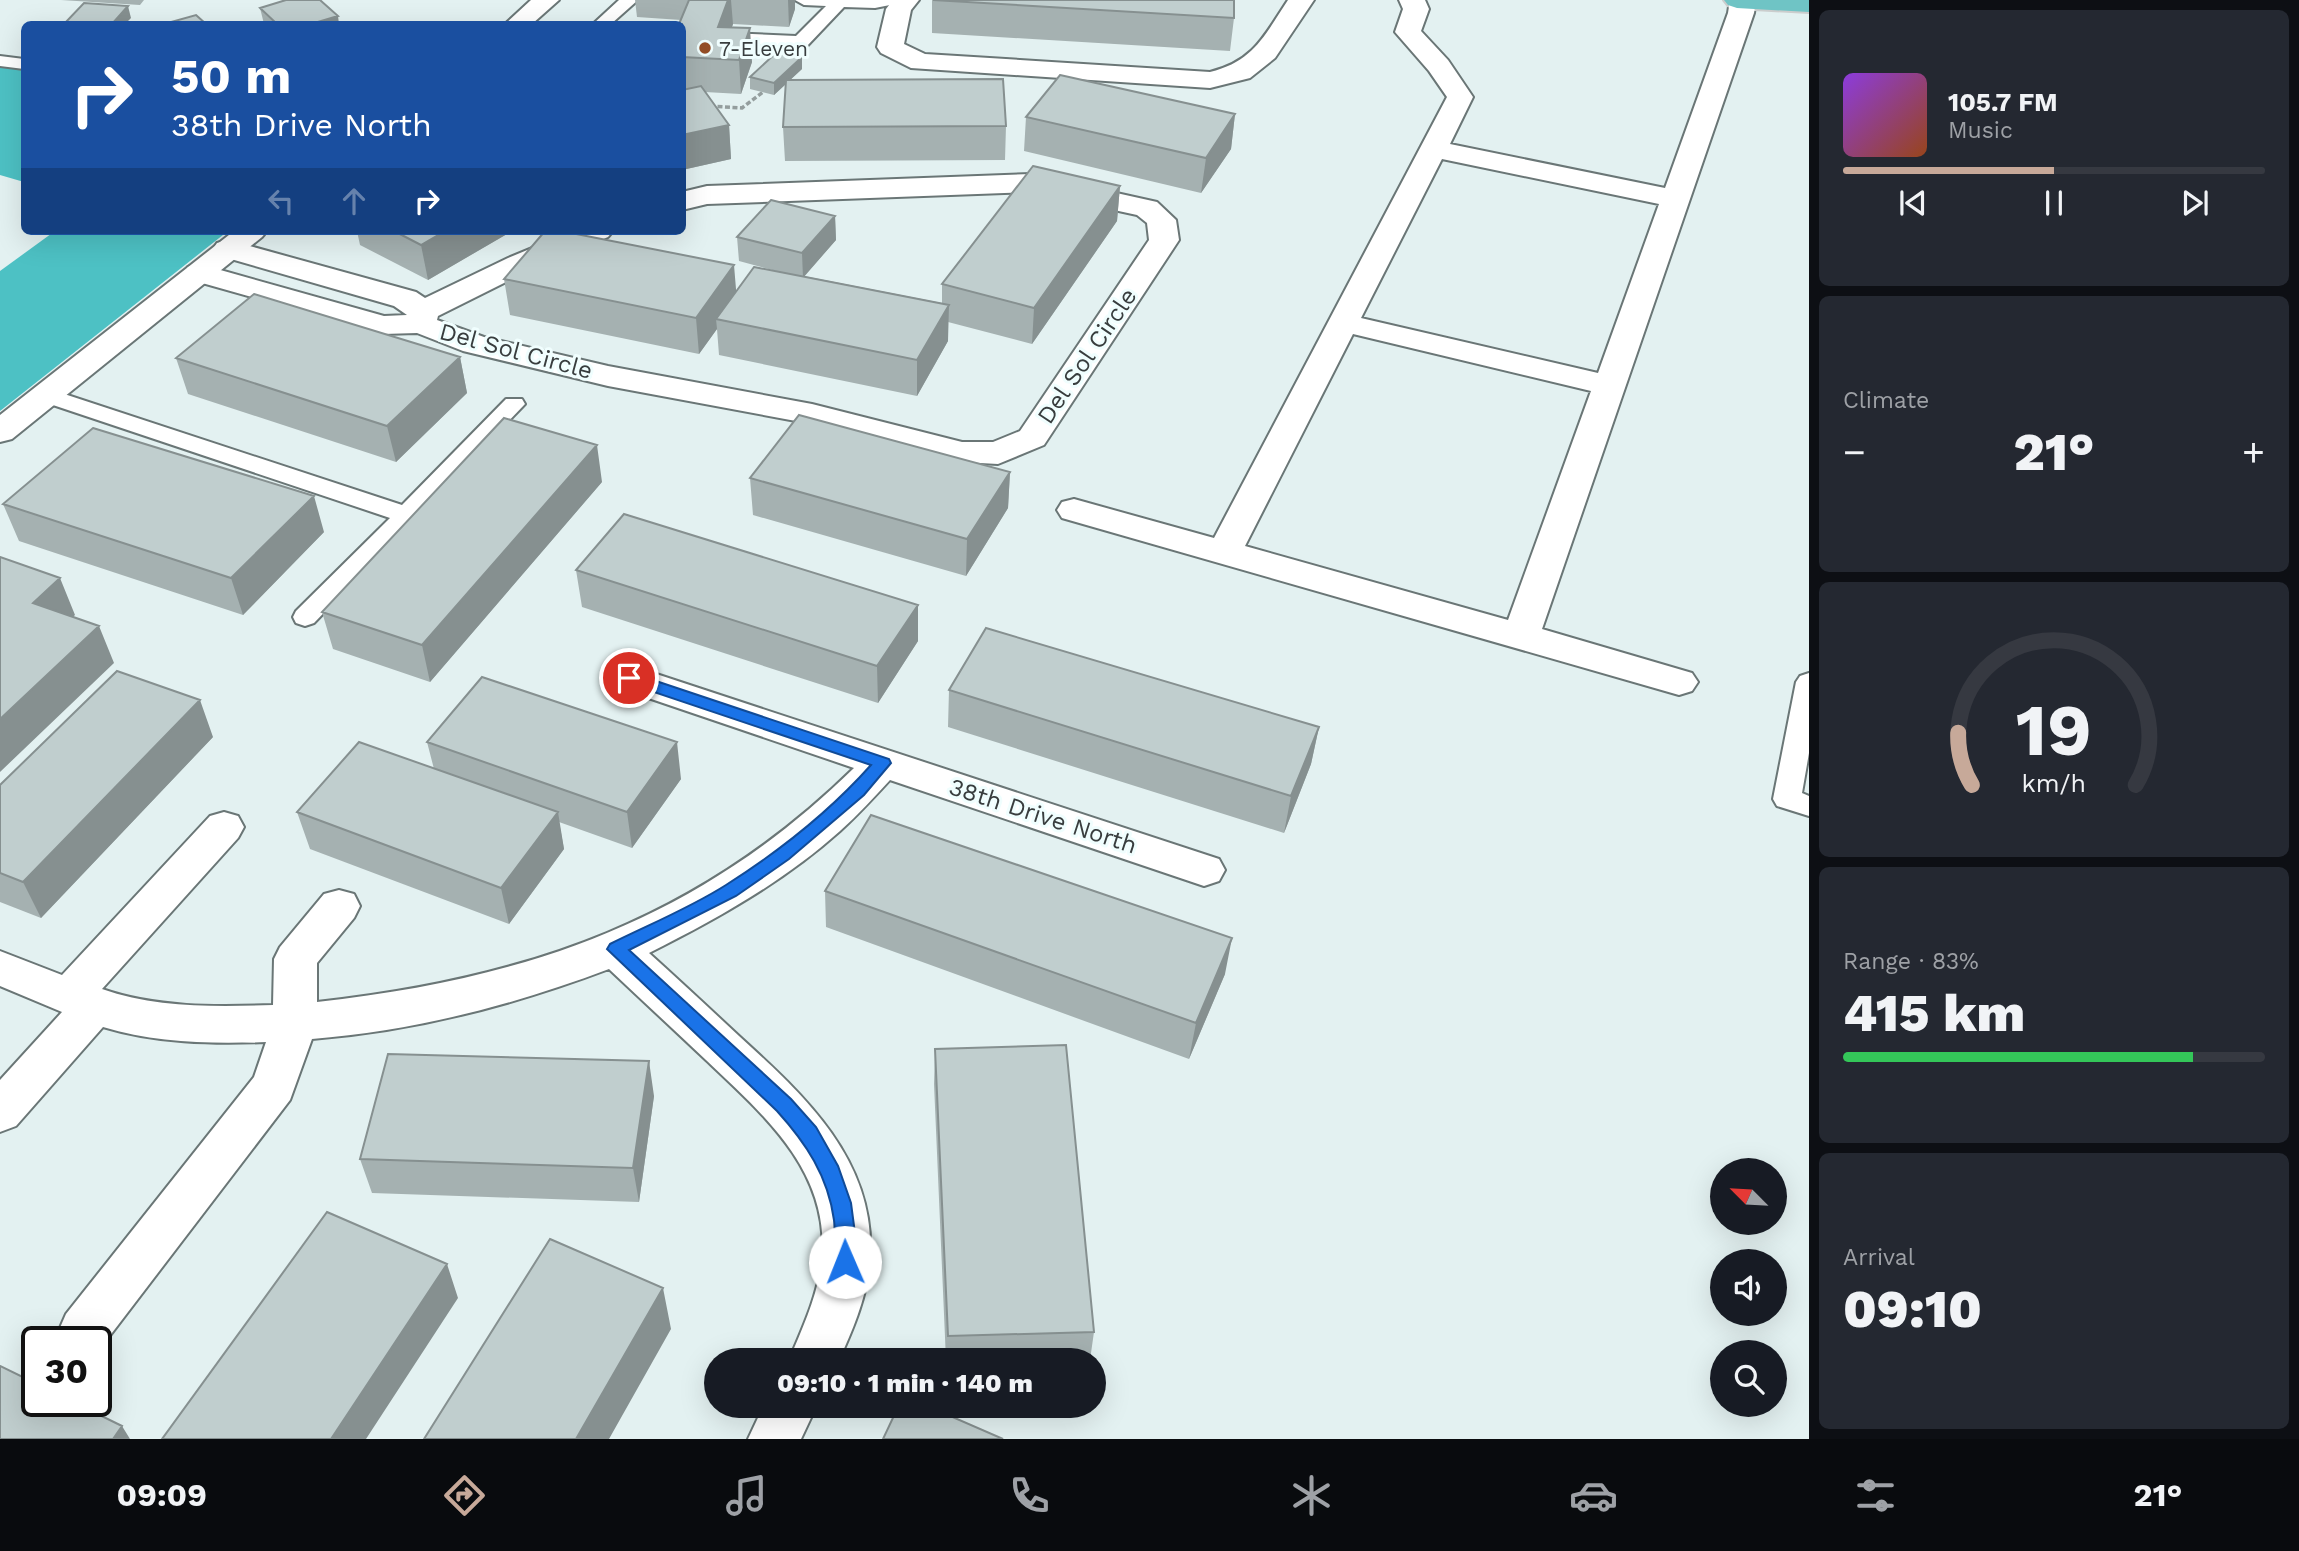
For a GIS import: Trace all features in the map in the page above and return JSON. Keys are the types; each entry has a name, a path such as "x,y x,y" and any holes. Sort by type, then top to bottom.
{"main road":[{"path":"1737,0 1809,4"}],"street":[{"path":"520,21 543,0"},
{"path":"906,0 899,9 890,47 920,62 1210,80 1241,72 1266,52 1294,8"},
{"path":"1224,553 1460,97 1439,66 1408,32 1416,9 1412,0"},
{"path":"1521,636 1728,51 1741,13 1742,0"},
{"path":"1433,149 1674,199"},
{"name":"Del Sol Circle","path":"240,240 358,286 405,299 422,317 474,344 608,376 813,414 962,452 998,453 1032,438 1164,240 1161,220 1147,208 1031,183 707,195 686,200"},
{"name":"Del Sol Circle","path":"199,273 383,325 422,317 519,264 588,235"},
{"path":"0,432 240,240"},
{"path":"332,310 358,286"},
{"path":"1345,323 1608,385"},
{"path":"1074,510 1679,682"},
{"name":"38th Drive North","path":"629,678 1204,870"},
{"path":"0,968 134,1017 181,1022 295,1022 379,1014 478,995 573,966 616,949 730,891 800,842 859,790 883,763"},
{"path":"0,1112 83,1000 225,827"},
{"path":"87,1326 274,1086 295,1022 295,959 339,906"},
{"path":"616,949 784,1105 809,1133 829,1166 841,1203 846,1241 844,1282 832,1324 820,1348"},
{"path":"774,1439 784,1418"}],"lane":[{"path":"604,21 629,0"},
{"path":"804,0 875,4 889,0"},
{"path":"728,38 801,42 839,2"},
{"path":"0,61 21,64"},
{"path":"46,395 406,514"},
{"path":"305,617 514,404"},
{"path":"1809,682 1787,799 1809,806"}],"path":[{"path":"706,105 742,108 763,92"}],"shaded area":[{"path":"0,65 21,67 21,181 0,175"},
{"path":"50,235 223,235 0,411 0,271"}],"building":[{"path":"286,0 320,0 338,16 321,21 274,21 260,8"},
{"path":"689,0 728,0 718,27 750,28 739,60 686,57 686,21 680,21"},
{"path":"933,0 1234,0 1234,18"},
{"path":"84,3 128,6 115,21 67,21"},
{"path":"196,15 203,21 175,21"},
{"path":"778,51 802,57 774,83 750,77"},
{"path":"1060,75 1235,114 1206,158 1026,117"},
{"path":"1003,79 1006,126 783,127 786,80"},
{"path":"701,86 729,125 686,134 686,89"},
{"path":"1033,166 1120,186 1034,308 942,284"},
{"path":"771,200 835,216 802,253 737,237"},
{"path":"402,235 438,235 421,245"},
{"path":"542,235 581,235 734,265 696,318 504,279"},
{"path":"754,267 949,305 917,360 716,319"},
{"path":"254,294 460,357 387,426 176,358"},
{"path":"799,415 1010,472 967,539 750,478"},
{"path":"504,418 597,445 422,645 322,612"},
{"path":"93,428 314,496 231,578 3,504"},
{"path":"624,514 918,605 877,666 576,570"},
{"path":"0,557 60,578 33,603 99,626 0,719"},
{"path":"986,628 1319,727 1291,796 949,690"},
{"path":"117,671 200,700 23,882 0,873 0,785"},
{"path":"482,677 677,742 627,812 427,742"},
{"path":"359,742 558,812 501,888 297,812"},
{"path":"871,815 1232,938 1196,1023 825,891"},
{"path":"1066,1045 1094,1332 948,1336 935,1049"},
{"path":"388,1054 649,1061 633,1168 360,1159"},
{"path":"327,1212 447,1264 331,1439 162,1439"},
{"path":"550,1239 663,1288 576,1439 424,1439"},
{"path":"0,1366 21,1376 21,1417 104,1417 122,1426 113,1439 0,1439"},
{"path":"893,1418 955,1418 1003,1439 883,1439"}],"place":[{"name":"7-Eleven","path":"705,48"}],"route":[{"path":"629,678 883,763 859,790 783,855 730,891 691,913 616,949 784,1105 809,1133 829,1166 841,1203 846,1241 845,1262"}]}
